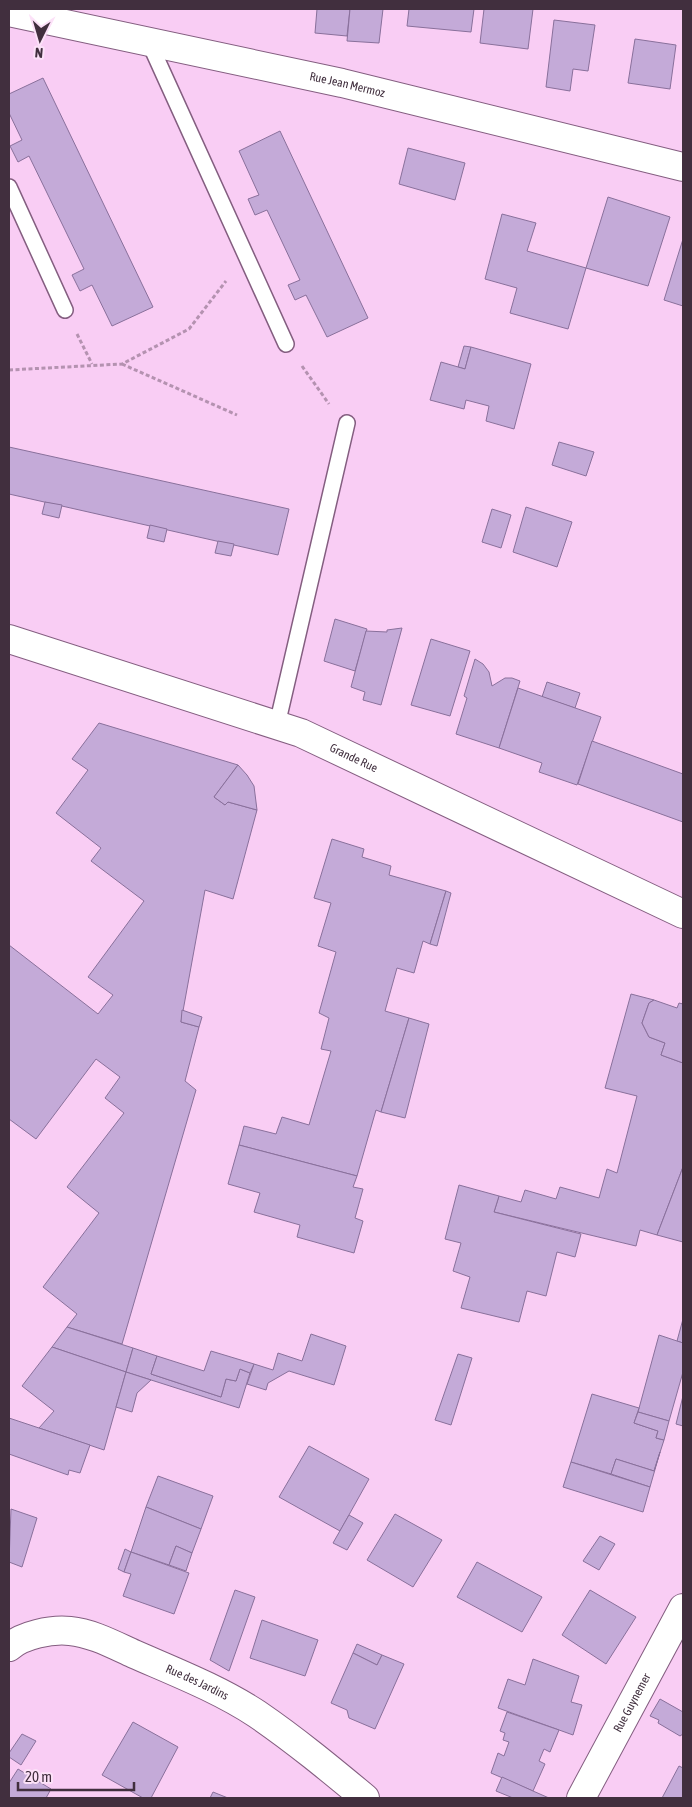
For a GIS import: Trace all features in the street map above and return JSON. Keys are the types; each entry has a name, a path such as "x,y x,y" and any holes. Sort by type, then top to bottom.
{"street":[{"name":"Rue Jean Mermoz","path":"9,12 342,83 683,167"},
{"name":"Grande Rue","path":"9,639 310,737 683,914"},
{"name":"Rue Guynemer","path":"581,1798 683,1608"},
{"name":"Rue des Jardins","path":"9,1647 37,1634 58,1631 70,1631 95,1637 194,1680 256,1713 325,1765 364,1798"}],"lane":[{"path":"149,42 286,344"},
{"path":"9,187 65,310"},
{"path":"277,725 347,423"}],"path":[{"path":"122,364 189,329 246,254"},
{"path":"65,310 92,364"},
{"path":"286,344 329,404 347,423"},
{"path":"9,370 92,364 122,364 237,415"}],"building":[{"path":"317,9 350,9 347,36 315,33"},
{"path":"350,9 383,9 379,43 347,41"},
{"path":"409,9 474,9 471,32 407,26"},
{"path":"484,9 533,9 528,49 480,43"},
{"path":"554,20 595,25 588,71 573,69 570,91 546,87"},
{"path":"635,39 676,45 670,89 628,83"},
{"path":"43,78 153,307 112,326 92,285 80,291 72,275 84,269 29,156 18,162 10,146 22,140 9,113 9,94"},
{"path":"280,131 368,318 327,337 306,295 295,300 288,285 300,280 267,210 255,215 248,199 259,195 239,151"},
{"path":"408,148 465,163 455,200 399,184"},
{"path":"608,197 670,217 648,286 586,268"},
{"path":"502,214 536,223 527,251 586,268 568,329 510,313 517,288 485,279"},
{"path":"683,239 683,306 664,300"},
{"path":"464,346 471,347 465,369 458,367"},
{"path":"471,347 531,364 514,429 486,421 489,406 466,400 464,409 430,400 441,362 465,369"},
{"path":"559,442 594,452 586,476 552,465"},
{"path":"9,447 289,509 278,555 9,494"},
{"path":"45,502 62,505 59,518 42,514"},
{"path":"526,507 572,522 557,567 513,552"},
{"path":"492,509 511,515 501,548 482,542"},
{"path":"150,525 167,529 164,542 147,538"},
{"path":"218,541 234,544 231,556 215,553"},
{"path":"335,619 367,629 355,671 324,661"},
{"path":"402,628 381,705 363,700 365,692 351,687 366,631 387,632 387,630"},
{"path":"431,639 470,651 450,716 411,705"},
{"path":"475,659 483,664 489,672 492,686 505,678 520,681 499,748 456,734 467,698 464,696"},
{"path":"547,682 580,693 575,708 542,697"},
{"path":"518,688 601,717 577,785 539,772 542,763 499,748"},
{"path":"99,723 238,765 214,797 225,805 228,802 257,810 233,899 205,890 181,1022 199,1027 185,1081 196,1090 122,1344 67,1327 77,1314 43,1287 99,1213 67,1187 124,1113 105,1098 120,1077 96,1059 36,1139 9,1119 9,945 98,1014 113,995 88,977 144,901 91,861 101,848 56,813 88,770 72,759"},
{"path":"592,741 683,774 683,822 578,784"},
{"path":"238,765 254,786 257,810 228,802 225,805 214,797"},
{"path":"332,839 364,849 362,857 391,866 389,875 446,891 430,944 423,941 414,973 397,968 385,1011 409,1018 381,1112 376,1110 357,1176 239,1145 244,1126 276,1134 282,1117 309,1125 331,1051 321,1049 329,1018 319,1013 336,952 318,946 331,903 314,898"},
{"path":"446,891 451,893 437,946 430,944"},
{"path":"631,994 654,1000 649,1003 642,1023 649,1037 665,1043 661,1055 683,1063 683,1167 657,1235 640,1230 636,1246 494,1212 499,1196 521,1202 525,1190 556,1199 560,1187 599,1198 607,1169 617,1173 637,1096 605,1088"},
{"path":"654,1000 677,1008 679,1003 683,1004 683,1063 661,1055 665,1043 649,1037 642,1023 649,1003"},
{"path":"182,1010 202,1017 199,1027 181,1022"},
{"path":"409,1018 429,1024 405,1118 381,1112"},
{"path":"239,1145 357,1176 353,1187 363,1189 355,1218 363,1221 354,1253 297,1237 300,1225 254,1212 260,1193 228,1184"},
{"path":"683,1167 683,1242 657,1235"},
{"path":"459,1185 499,1196 494,1212 581,1234 575,1257 557,1252 546,1296 527,1291 519,1322 461,1308 470,1277 453,1271 461,1243 445,1239"},
{"path":"683,1319 683,1343 677,1341"},
{"path":"67,1327 133,1348 126,1372 52,1347"},
{"path":"311,1334 346,1346 334,1385 289,1371 268,1383 266,1390 247,1384 254,1364 273,1370 278,1353 302,1361"},
{"path":"659,1335 683,1343 683,1372 669,1421 638,1412"},
{"path":"52,1347 126,1372 104,1450 39,1428 54,1411 22,1386"},
{"path":"133,1348 157,1356 151,1374 221,1397 226,1379 236,1381 240,1369 250,1373 239,1408 126,1372"},
{"path":"211,1351 254,1364 250,1373 240,1369 236,1381 226,1379 221,1397 151,1374 157,1356 204,1371"},
{"path":"458,1354 472,1358 451,1425 435,1420"},
{"path":"126,1372 151,1380 137,1393 132,1412 116,1407"},
{"path":"592,1394 639,1408 634,1423 658,1431 656,1438 664,1440 654,1471 616,1459 611,1474 571,1462"},
{"path":"683,1396 683,1426 676,1424"},
{"path":"638,1412 669,1421 664,1440 656,1438 658,1431 634,1423"},
{"path":"9,1418 90,1445 80,1473 69,1470 68,1475 9,1454"},
{"path":"309,1446 369,1479 340,1531 279,1497"},
{"path":"660,1452 650,1487 611,1474 616,1459 654,1471"},
{"path":"571,1462 650,1487 643,1512 563,1487"},
{"path":"158,1476 213,1496 201,1529 146,1507"},
{"path":"146,1507 201,1529 192,1553 176,1546 169,1565 131,1552"},
{"path":"11,1509 37,1518 22,1567 9,1562"},
{"path":"395,1514 442,1540 413,1587 367,1560"},
{"path":"349,1515 363,1523 347,1550 333,1543"},
{"path":"600,1536 615,1544 599,1570 583,1561"},
{"path":"176,1546 192,1553 186,1571 169,1565"},
{"path":"125,1549 131,1552 124,1572 118,1569"},
{"path":"131,1552 189,1573 174,1614 123,1596 131,1574 124,1572"},
{"path":"477,1562 542,1597 522,1632 457,1597"},
{"path":"235,1590 255,1597 229,1671 210,1660"},
{"path":"590,1590 636,1617 606,1664 562,1635"},
{"path":"262,1620 318,1640 305,1676 250,1658"},
{"path":"357,1644 382,1655 377,1665 353,1653"},
{"path":"353,1653 377,1665 382,1655 404,1664 375,1729 349,1718 347,1710 331,1703"},
{"path":"533,1659 579,1676 571,1702 582,1705 573,1735 498,1708 508,1679 525,1685"},
{"path":"660,1699 683,1712 683,1734 680,1736 658,1723 659,1720 650,1716"},
{"path":"507,1712 559,1730 550,1752 544,1749 539,1761 545,1764 533,1791 491,1773 498,1753 504,1756 509,1742 503,1740 505,1733 500,1731"},
{"path":"133,1722 178,1747 151,1798 143,1798 102,1775"},
{"path":"22,1734 36,1741 21,1765 9,1757 9,1753"},
{"path":"679,1766 683,1768 683,1798 662,1798"},
{"path":"18,1769 51,1789 46,1798 9,1798 9,1783"},
{"path":"502,1777 549,1798 513,1798 496,1791"},
{"path":"213,1792 228,1798 210,1798"}]}
